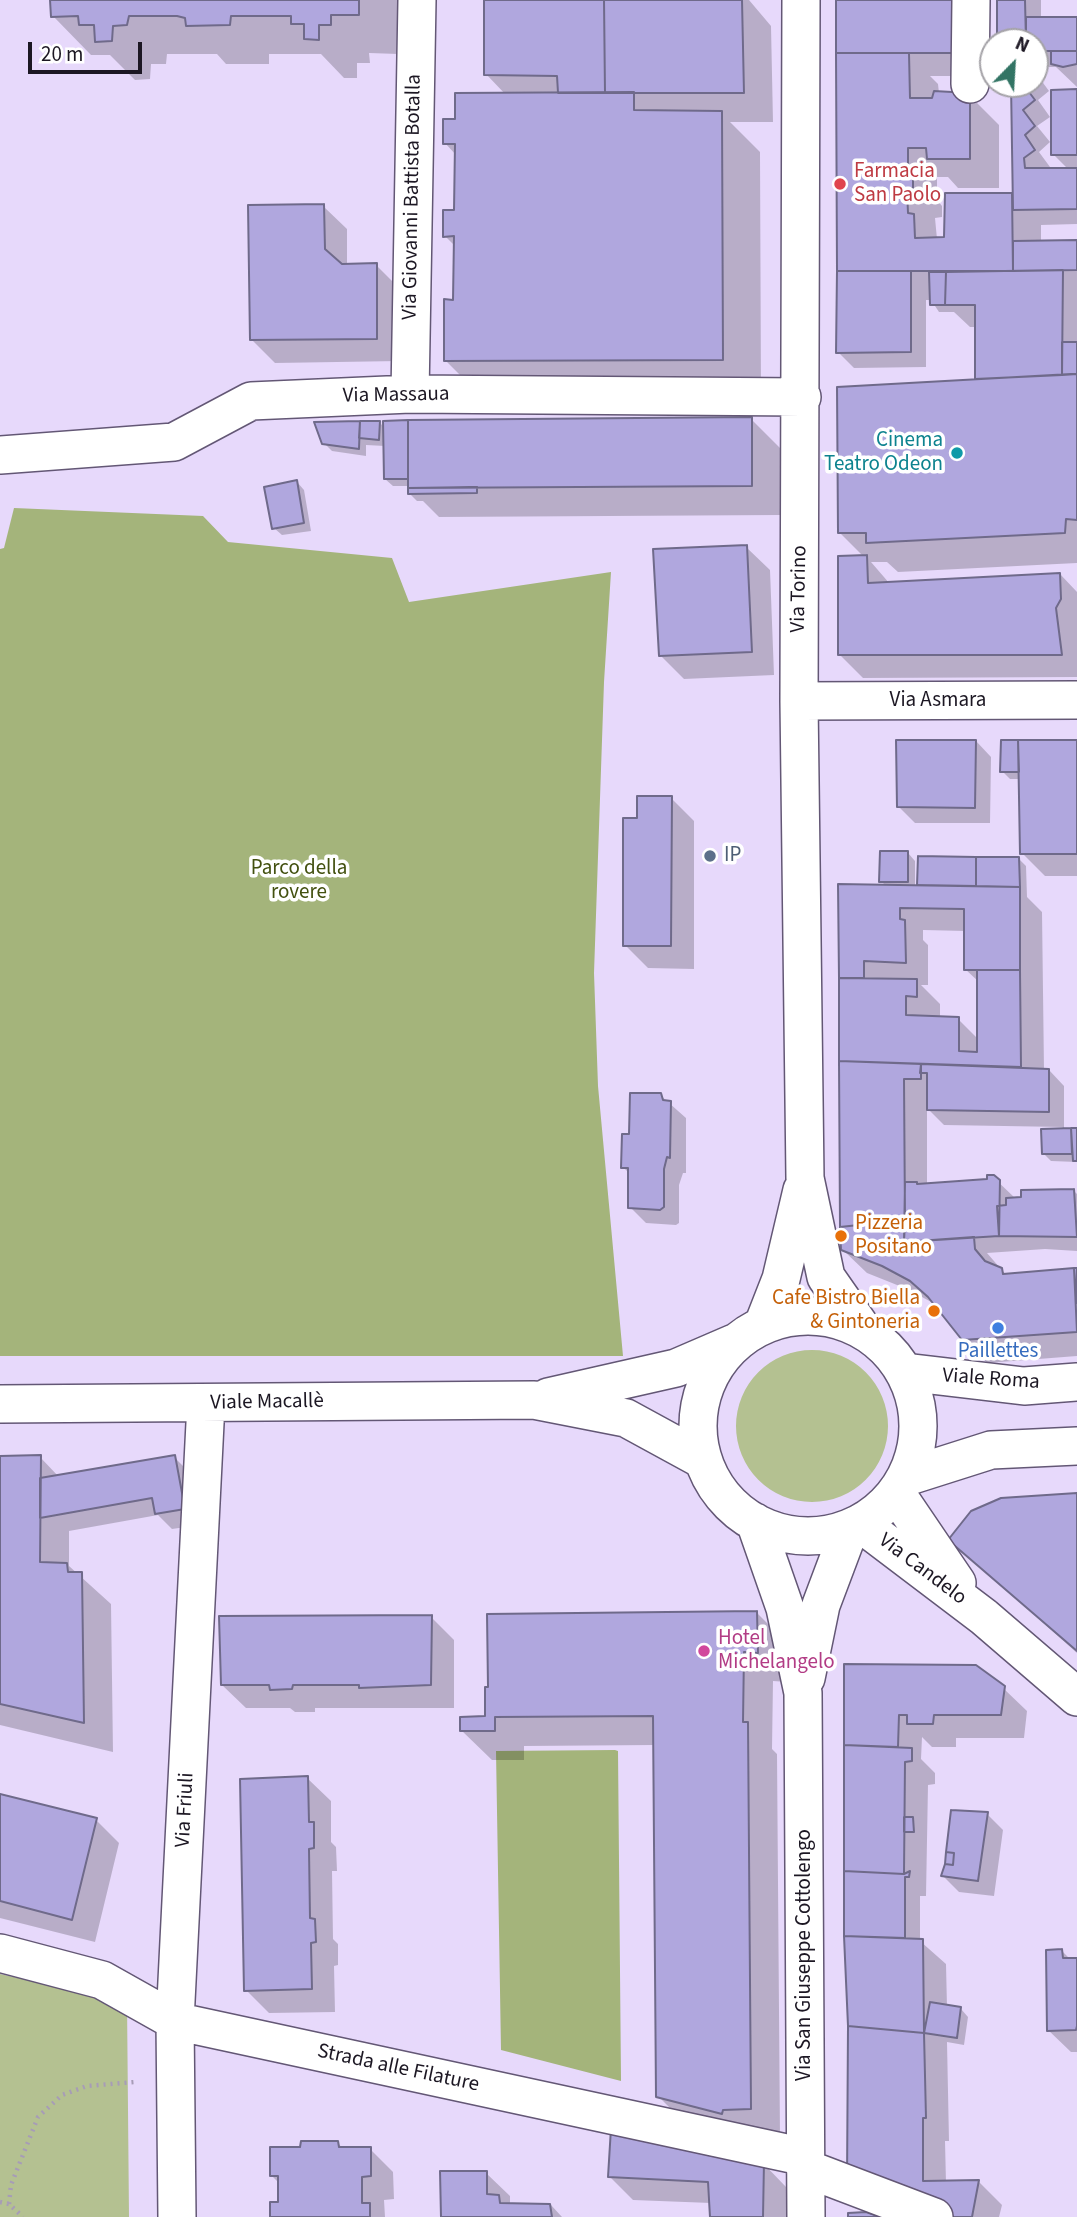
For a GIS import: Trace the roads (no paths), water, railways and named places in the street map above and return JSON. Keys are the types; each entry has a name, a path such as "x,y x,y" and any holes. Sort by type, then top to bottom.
{"street":[{"name":"Via Giovanni Battista Botalla","path":"410,394 417,0"},
{"name":"Via Torino","path":"801,0 802,397 799,701 805,1178 826,1278 863,1330"},
{"path":"970,84 971,0"},
{"name":"Via Massaua","path":"0,455 174,442 251,401 410,394 802,397"},
{"name":"Via Asmara","path":"799,701 1077,701"},
{"name":"Via Torino","path":"751,1333 781,1279 805,1178"},
{"path":"901,1485 918,1442 917,1406 905,1373 887,1348 863,1330 831,1318 796,1316 751,1333 716,1365 702,1394 698,1427 703,1460 715,1484 732,1506 755,1522 786,1533 818,1535 855,1525 901,1485 991,1450 1077,1446"},
{"name":"Viale Macallè","path":"534,1400 676,1368 751,1333"},
{"name":"Viale Roma","path":"905,1373 1024,1386 1077,1382"},
{"name":"Viale Macallè","path":"0,1405 534,1400 626,1418 703,1460"},
{"name":"Via Friuli","path":"177,2217 175,2021 206,1403"},
{"name":"Via Candelo","path":"901,1485 942,1564 984,1617"},
{"name":"Via San Giuseppe Cottolengo","path":"755,1522 785,1608 803,1693 806,2217"},
{"name":"Via Candelo","path":"855,1525 984,1617 1077,1697"},
{"name":"Via San Giuseppe Cottolengo","path":"803,1693 821,1605 855,1525"},
{"name":"Strada alle Filature","path":"0,1953 102,1980 175,2021 805,2162 934,2217"}],"place":[{"name":"Farmacia San Paolo","path":"840,184"},
{"name":"Cinema Teatro Odeon","path":"957,453"},
{"name":"IP","path":"710,856"},
{"name":"Pizzeria Positano","path":"841,1236"},
{"name":"Cafe Bistro Biella & Gintoneria","path":"934,1311"},
{"name":"Paillettes","path":"998,1328"},
{"name":"Hotel Michelangelo","path":"704,1651"}],"park label":[{"name":"Parco della rovere","path":"299,881"}]}
